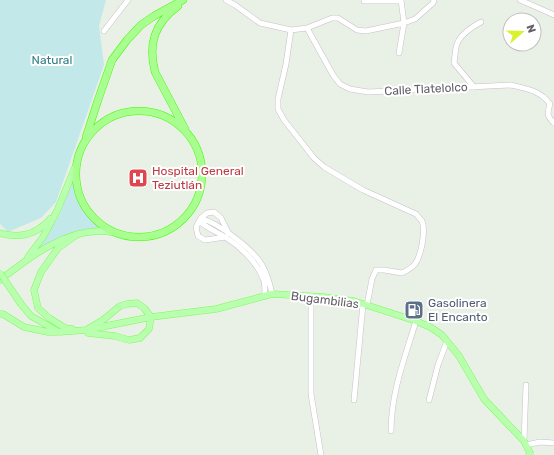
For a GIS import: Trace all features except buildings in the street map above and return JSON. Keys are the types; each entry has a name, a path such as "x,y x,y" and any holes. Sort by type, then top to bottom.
{"highway":[{"path":"184,0 164,18 158,27 152,43 152,62 155,72 197,149 200,157 202,172 201,189 194,206 185,218 174,228 156,235 142,237 126,236 108,229 99,223 86,207 78,187 76,165 112,60 141,24 158,13 184,0"},
{"path":"86,139 112,118 131,113 150,113 166,118 181,126 188,135"}],"main road":[{"path":"26,260 43,237 57,211 76,165"},
{"path":"0,233 18,235 38,230 57,211"},
{"path":"0,280 26,260 60,240 78,234 98,231 117,233"},
{"path":"78,234 58,248 41,272 34,290 38,308 49,318 65,328 79,331"},
{"path":"0,273 31,316 59,332"},
{"name":"Bugambilias","path":"0,314 3,314 24,327 48,332 59,332 86,330 152,317 216,308 272,294 354,301 416,321 430,327 442,335 458,356 484,399 525,443 529,454"},
{"path":"137,303 152,317 149,330 140,338 129,340 115,336 88,333 86,330 103,320 120,306 127,304 137,303"}],"street":[{"path":"104,31 128,0"},
{"path":"226,0 260,23 291,30 307,28 332,18 338,18 357,30 366,31 404,24 415,19 433,3 434,0"},
{"path":"520,0 554,15"},
{"path":"364,1 401,1 404,24 399,53"},
{"path":"474,87 454,63 457,44 460,39 471,28 481,22"},
{"name":"Calle Tlatelolco","path":"307,28 333,75 340,84 350,89 368,92 511,85 531,90 547,100 550,104 548,112 549,118 554,124"},
{"path":"291,30 286,64 278,99 278,109 284,120 314,158 324,167 363,190 416,214 422,221 424,231 418,259 414,266 402,273 376,270 372,279 365,304 354,400"},
{"path":"228,236 205,240 198,236 196,227 200,220 208,213 214,212 221,218 228,236 249,256 257,267 264,281 265,296"},
{"path":"200,220 205,220 228,236 240,242 252,253 262,265 272,294"},
{"path":"311,297 311,394 321,455"},
{"path":"391,431 391,417 395,390 416,321"},
{"path":"428,400 438,365 447,341"},
{"path":"526,385 525,443 554,443"}],"green space":[{"name":"Natural","path":"0,0 106,0 99,26 104,65 56,202 41,218 8,232 0,224"},
{"path":"73,179 80,200 93,219 103,227 71,233 39,248 59,216"}],"place":[{"name":"Hospital General Teziutlán","path":"138,178"},
{"name":"Gasolinera El Encanto","path":"414,310"}]}
